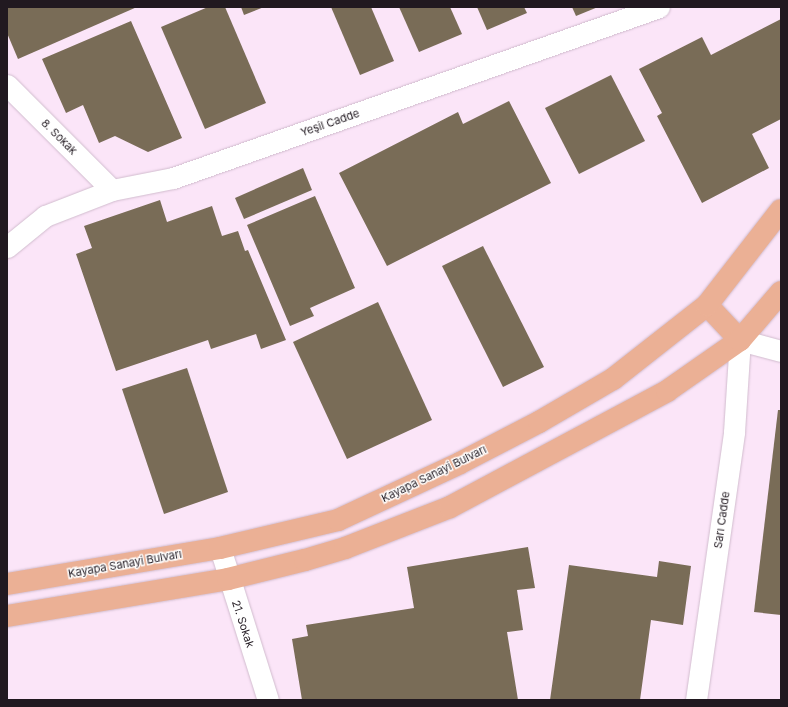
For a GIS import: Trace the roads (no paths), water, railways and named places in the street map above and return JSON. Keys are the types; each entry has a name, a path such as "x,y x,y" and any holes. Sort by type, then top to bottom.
{"main road":[{"name":"Kayapa Sanayi Bulvarı","path":"7,584 220,548 338,520 460,463 539,422 613,379 707,305 779,215"},
{"path":"7,616 228,579 345,548 450,507 667,391 740,340 781,292"},
{"path":"707,305 740,340"}],"lane":[{"name":"Yeşil Cadde","path":"7,247 45,216 112,190 173,178 659,7"},
{"name":"8. Sokak","path":"7,85 112,190"},
{"path":"740,340 781,351"},
{"name":"Sarı Cadde","path":"696,700 734,432 740,340"},
{"name":"21. Sokak","path":"220,548 228,579 268,700"}]}
